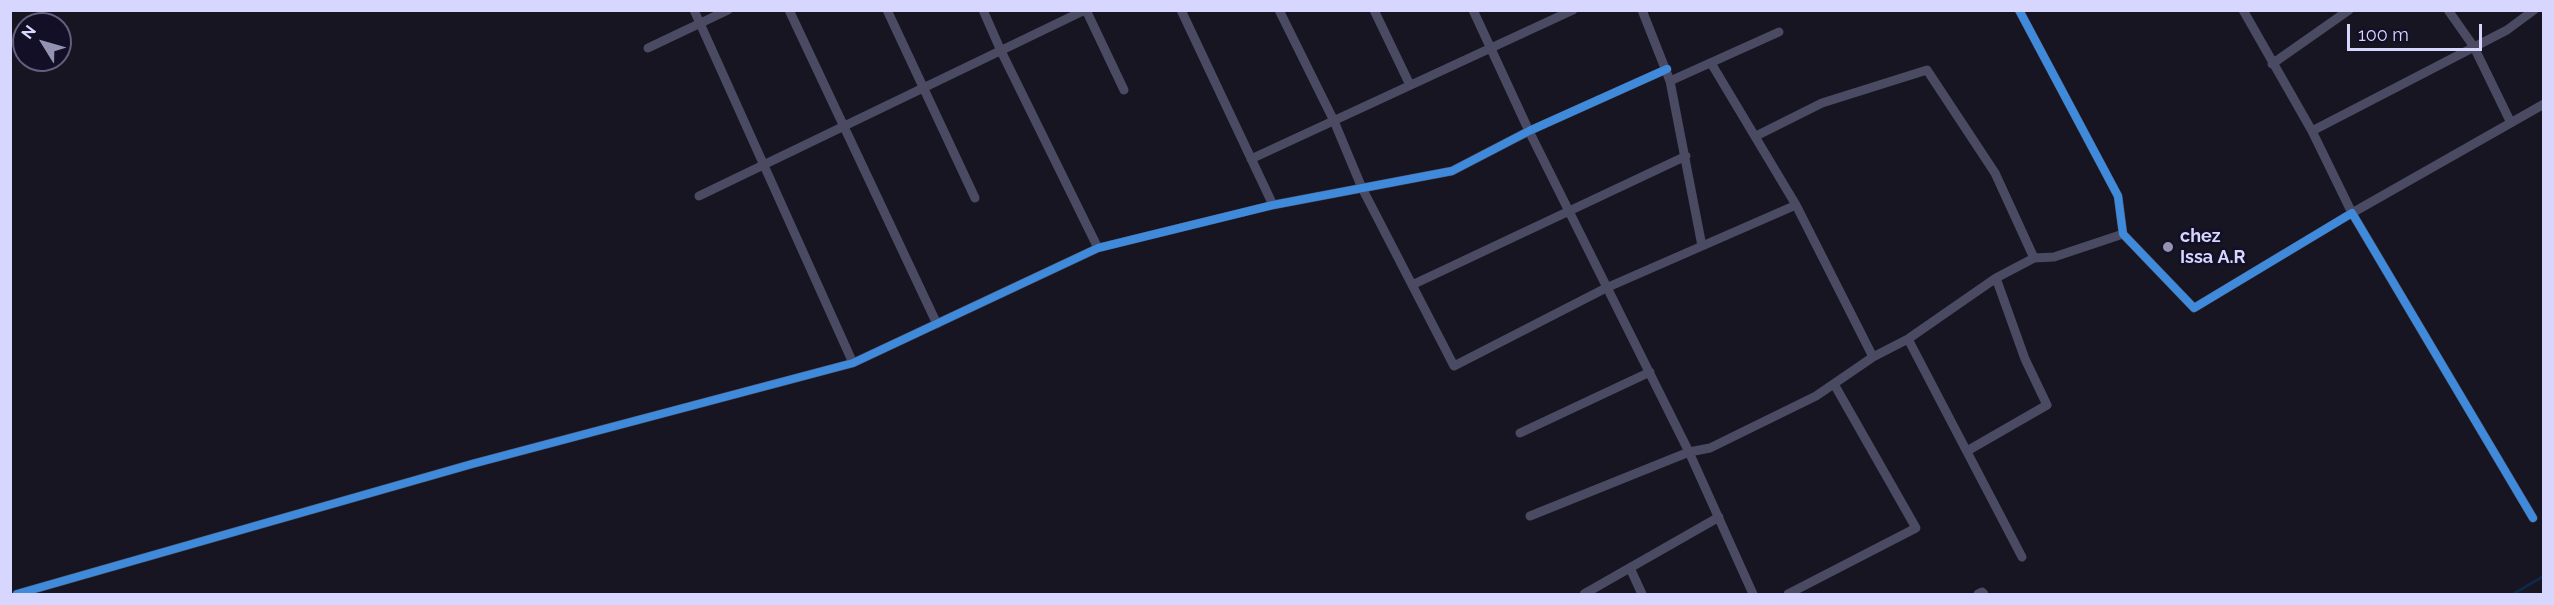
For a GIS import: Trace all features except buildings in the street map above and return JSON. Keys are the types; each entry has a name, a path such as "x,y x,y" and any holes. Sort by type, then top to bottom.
{"street":[{"path":"694,10 853,363"},
{"path":"648,48 701,25 728,10"},
{"path":"789,10 937,324"},
{"path":"887,10 975,198"},
{"path":"983,10 1098,248"},
{"path":"699,196 1085,10 1124,90"},
{"path":"1181,10 1273,205"},
{"path":"1279,10 1334,121 1362,188 1454,366 1606,288 1796,205"},
{"path":"1374,10 1410,85"},
{"path":"1473,10 1569,213 1689,452 1753,594"},
{"path":"1251,159 1491,48 1561,13 1573,10"},
{"path":"1642,10 1667,69 1702,246"},
{"path":"2019,10 2118,196 2123,234 2194,308 2352,213 2544,104"},
{"path":"2243,10 2312,131 2352,213 2533,518"},
{"path":"2272,64 2349,10"},
{"path":"2448,10 2475,46 2511,123"},
{"path":"2312,131 2507,30 2534,10"},
{"path":"1670,81 1779,32"},
{"path":"1711,63 1796,205 1873,357"},
{"path":"17,594 472,464 853,363 1098,248 1273,205 1452,171 1529,131 1667,69"},
{"path":"1756,136 1822,103 1927,69 1995,172 2034,258"},
{"path":"1412,285 1686,156"},
{"path":"1530,516 1689,452 1710,448 1816,396 1873,357 1908,339 1996,278 2034,258 2054,257 2123,234"},
{"path":"1966,451 2047,405 2025,359 1996,278"},
{"path":"1908,339 2022,557"},
{"path":"1520,433 1650,372"},
{"path":"1788,594 1916,528 1834,384"},
{"path":"1584,594 1719,517"},
{"path":"1630,568 1642,594"},
{"path":"1978,594 1983,592 1984,594"}],"waterway":[{"path":"2513,594 2544,576"}],"cycle path":[{"path":"2019,10 2118,196 2123,234 2194,308 2352,213 2533,518"},
{"path":"17,594 472,464 853,363 1098,248 1273,205 1452,171 1529,131 1667,69"}],"place":[{"name":"chez Issa A.R","path":"2168,247"}]}
